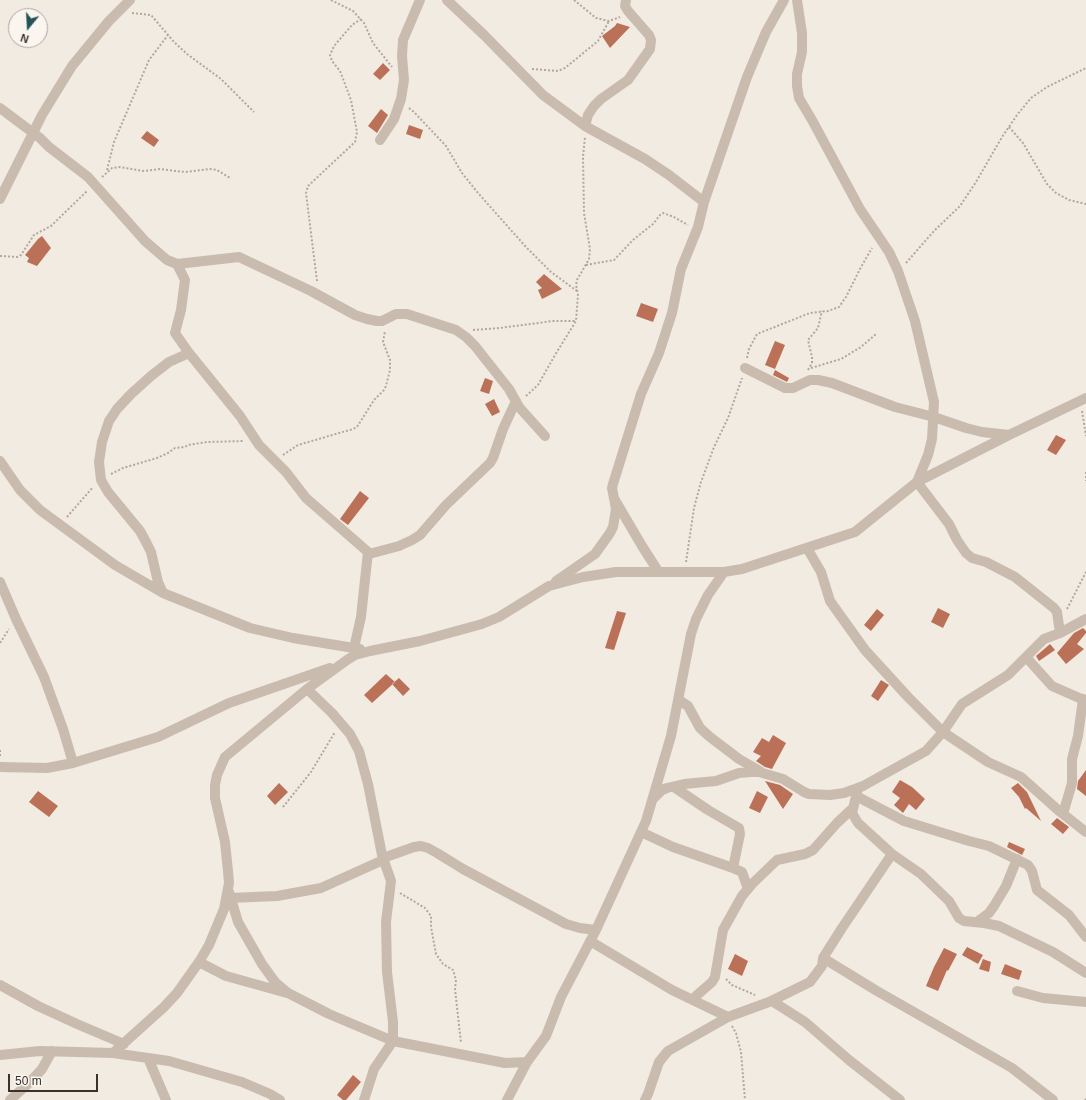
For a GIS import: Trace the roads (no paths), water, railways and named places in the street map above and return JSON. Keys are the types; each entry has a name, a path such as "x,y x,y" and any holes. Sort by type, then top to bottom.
{"street":[{"path":"0,199 33,133 72,66 109,20 130,0"},
{"path":"380,140 394,119 400,102 404,80 402,56 403,40 420,0"},
{"path":"447,0 543,95 586,126 645,159 669,175 704,202"},
{"path":"586,126 588,115 594,106 628,80 650,49 651,40 649,35 625,6 626,0"},
{"path":"288,993 275,982 262,964 238,922 230,898 225,842 215,798 217,775 225,757 307,689 354,655 420,641 482,624 499,617 549,586 595,554 608,537 613,527 616,509 612,488 641,394 659,353 672,314 680,269 698,227 704,202 747,77 766,32 784,0"},
{"path":"797,0 802,33 802,52 797,74 799,98 816,126 860,209 890,252 915,320 934,402 932,439 928,455 917,482"},
{"path":"0,108 88,177 145,241 167,260 177,264 238,257 361,317 377,322 387,320 396,314 406,314 456,330 475,346 502,378 519,407 545,436"},
{"path":"177,264 185,280 181,310 175,332 240,416 257,441 274,461 286,472 306,498 365,548 369,554 361,617 354,648"},
{"path":"163,593 158,582 146,542 140,531 108,492 101,480 99,462 102,442 109,421 117,409 151,376 169,362 190,353"},
{"path":"745,368 785,388 793,388 810,380 818,380 832,383 895,407 982,432 1009,435"},
{"path":"549,586 583,577 616,572 724,572 742,569 855,532 917,482 1083,399"},
{"path":"369,554 399,546 420,535 446,505 490,463 516,401"},
{"path":"934,402 951,423"},
{"path":"0,461 20,490 40,510 115,565 163,593 250,628 293,638 370,651"},
{"path":"917,482 949,524 956,540 966,553 972,558 986,562 1015,577 1054,608 1057,612 1059,629"},
{"path":"613,497 658,571"},
{"path":"807,548 821,572 830,601 865,650 908,697 943,732 988,762 1021,777 1086,832"},
{"path":"508,1100 526,1062 546,1036 562,997 596,930 646,821 671,736 696,619 704,601 724,572"},
{"path":"0,582 44,677 63,729 73,763"},
{"path":"653,800 664,789 684,784 716,781 739,773 751,772 784,778 809,794 830,795 857,792 918,756 932,746 962,704 1002,679 1046,638 1059,629 1086,619"},
{"path":"1026,657 1052,686 1085,700 1072,759 1073,779 1071,790 1063,814"},
{"path":"0,767 47,768 73,763 158,737 229,703 340,665"},
{"path":"307,689 350,734 359,751 368,784 383,859 391,881 388,903 387,972 393,1022 393,1041 374,1069 364,1100"},
{"path":"679,700 688,706 700,728 710,737 739,759 764,774"},
{"path":"674,787 708,810 739,828 740,834 733,868"},
{"path":"857,792 853,808 853,816 858,823 892,854 921,874 949,901 959,918 964,921 999,926 1053,952 1086,973"},
{"path":"857,792 904,821 989,846 1030,867 1037,890 1069,915 1086,937"},
{"path":"694,1000 696,996 712,982 718,969 723,930 742,896 777,860 805,854 813,850 837,823 853,808"},
{"path":"641,832 673,847 742,872 748,889"},
{"path":"230,898 277,896 321,888 383,859 414,847 428,848 463,869 566,924 596,930"},
{"path":"645,1100 659,1062 668,1051 728,1017 770,1002 810,982 822,966 823,958 892,854"},
{"path":"977,922 989,913 994,906 1006,886 1017,859"},
{"path":"113,1053 164,1007 177,993 199,962 209,945 224,909 228,886"},
{"path":"590,941 672,990 728,1017"},
{"path":"823,958 877,991 1012,1068 1053,1100"},
{"path":"199,962 226,976 288,993 329,1014 393,1041 505,1063 526,1062"},
{"path":"0,985 38,1006 124,1044"},
{"path":"1017,991 1043,998 1086,1002"},
{"path":"770,1002 805,1022 849,1060 900,1100"},
{"path":"0,1055 40,1051 113,1053 169,1061 242,1082 280,1100"},
{"path":"10,1100 38,1073 52,1052"},
{"path":"148,1058 166,1100"}]}
